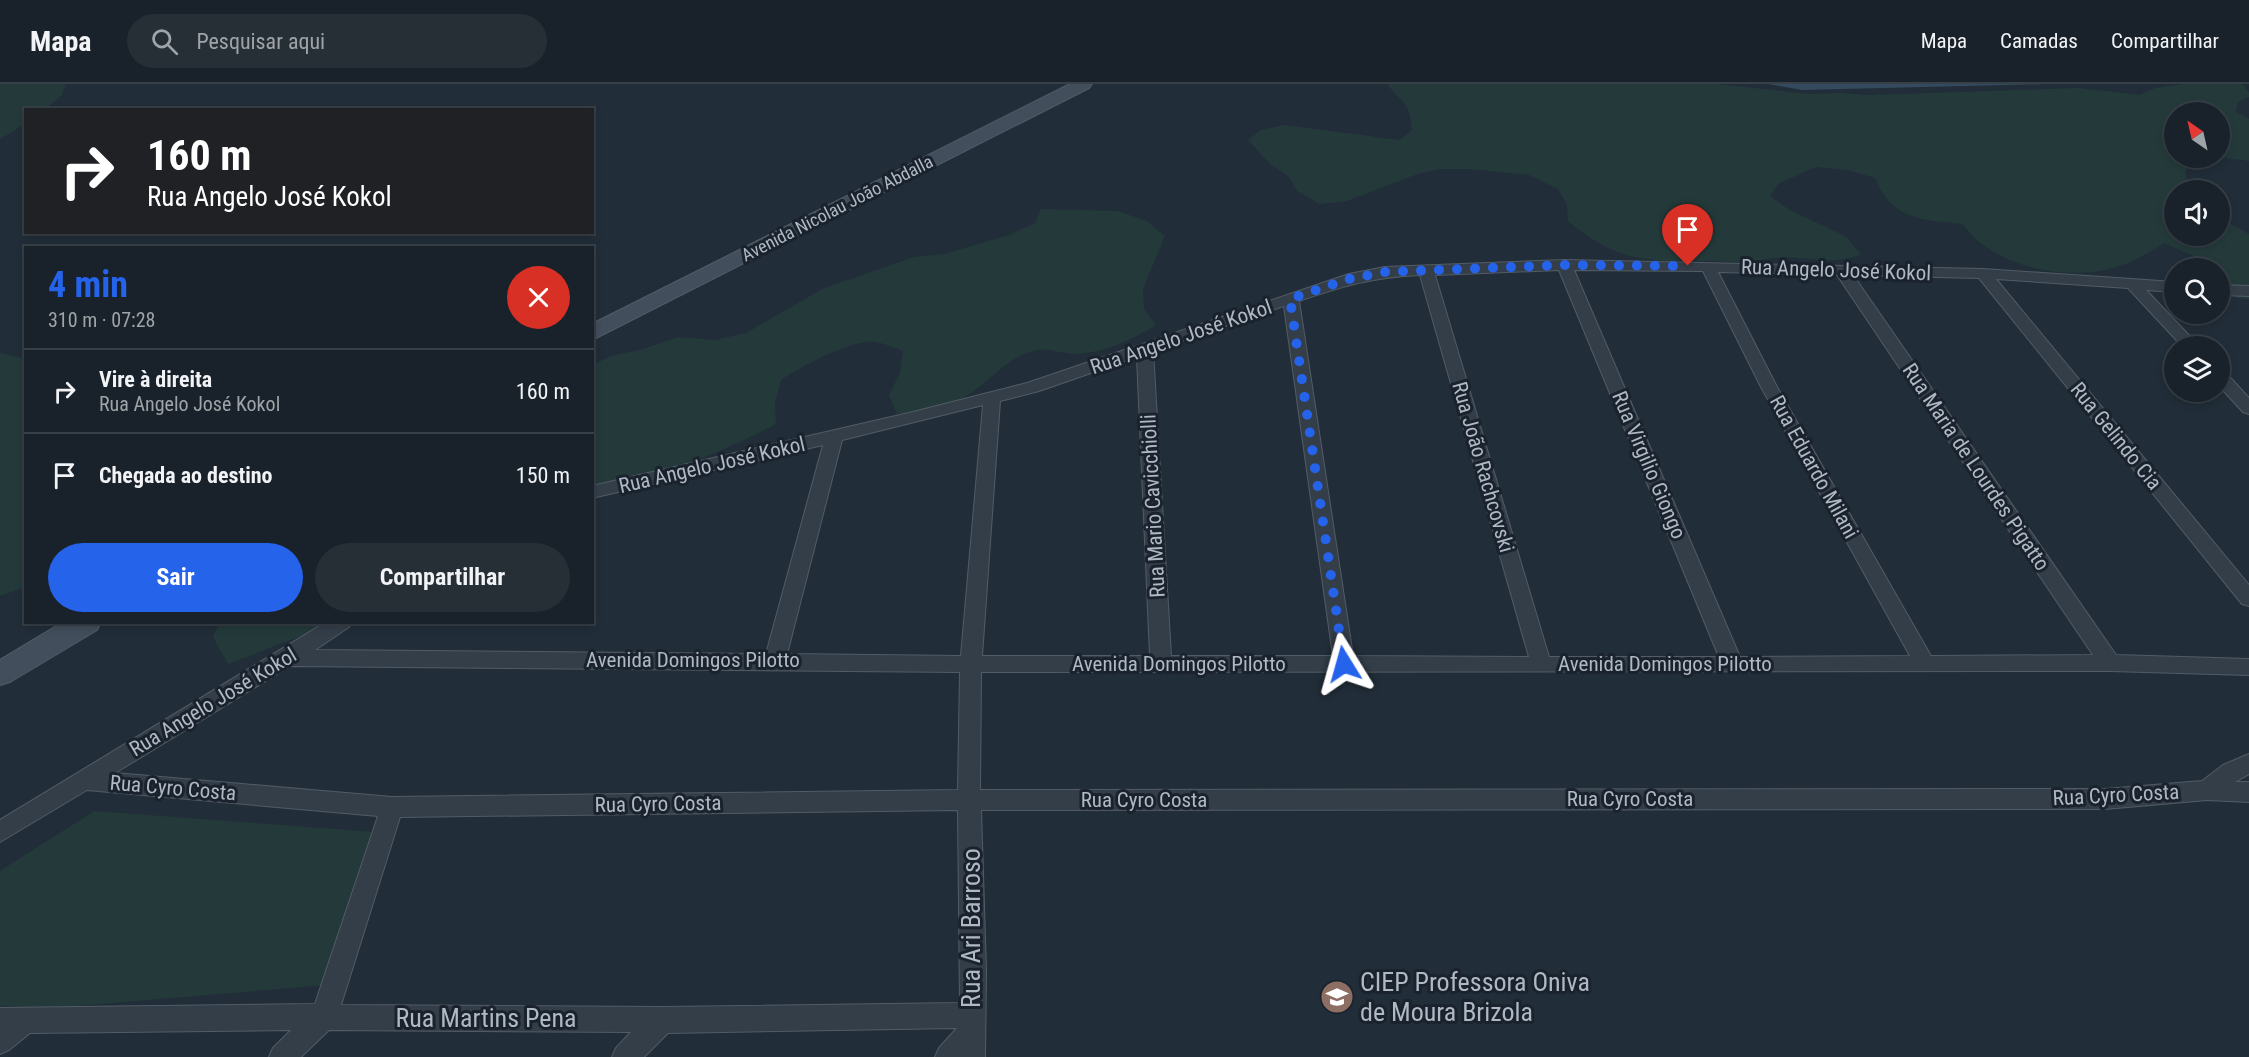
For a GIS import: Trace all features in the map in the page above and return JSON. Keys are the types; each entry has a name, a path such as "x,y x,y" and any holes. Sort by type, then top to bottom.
{"main road":[{"name":"Avenida Nicolau João Abdalla","path":"594,332 1083,84"},
{"path":"0,674 84,624"}],"street":[{"name":"Rua Angelo José Kokol","path":"594,492 1033,387 1349,279 1385,272 1565,265 1708,267 1983,274 2164,286"},
{"name":"Rua Virgilio Giongo","path":"1565,265 1733,665"},
{"name":"Rua Eduardo Milani","path":"1708,267 1769,387 1925,664"},
{"name":"Rua João Rachcovski","path":"1426,271 1541,663"},
{"name":"Rua Maria de Lourdes Pigatto","path":"1842,271 2110,663"},
{"name":"Rua Gelindo Cia","path":"1983,274 2249,599"},
{"path":"2133,285 2182,336"},
{"path":"2230,290 2249,291"},
{"path":"1290,299 1344,664"},
{"name":"Rua Mario Cavicchiolli","path":"1145,349 1161,663"},
{"path":"2230,388 2249,408"},
{"name":"Rua Ari Barroso","path":"972,1057 974,971 969,800 971,664 993,398"},
{"path":"775,661 834,436"},
{"name":"Rua Angelo José Kokol","path":"0,832 82,780 289,658 339,624"},
{"name":"Avenida Domingos Pilotto","path":"289,658 971,664 2110,663 2249,667"},
{"path":"2207,790 2231,772 2249,763"},
{"name":"Rua Cyro Costa","path":"82,780 392,807 969,800 2105,799 2207,790 2249,792"},
{"path":"282,1057 324,1017 392,807"},
{"name":"Rua Martins Pena","path":"13,1021 324,1017 972,1023"},
{"path":"625,1057 662,1020"},
{"path":"0,1041 13,1021"},
{"path":"948,1057 972,1023"}],"green space":[{"path":"0,84 66,84 61,96 47,108 24,108 24,125 0,139"},
{"path":"1387,84 1716,84 1810,94 1868,95 2079,88 2140,95 2155,88 2184,84 2242,84 2249,92 2249,97 2238,102 2236,112 2249,119 2249,161 2230,158 2230,102 2164,102 2164,168 2189,168 2185,172 2187,180 2164,180 2164,243 2133,261 2110,269 2070,273 2030,267 2011,261 1978,241 1962,224 1922,219 1899,210 1882,192 1875,178 1847,170 1816,167 1778,184 1770,196 1788,209 1847,237 1861,255 1830,260 1782,257 1750,262 1665,261 1616,251 1585,234 1568,221 1567,205 1558,189 1529,175 1470,169 1440,169 1418,174 1347,201 1320,204 1297,191 1289,177 1270,164 1248,140 1261,130 1284,125 1400,140 1412,130 1409,113"},
{"path":"1041,209 1117,211 1147,221 1165,236 1143,289 1144,309 1156,325 1127,341 1106,349 1074,354 1037,350 1025,354 956,401 897,414 889,395 900,373 903,351 876,342 854,344 814,361 781,380 775,403 776,424 686,465 594,494 594,364 611,356 643,349 678,337 715,340 746,333 822,289 914,257 944,254 1009,235 1035,223"},
{"path":"2230,224 2249,234 2249,299 2236,298 2230,290 2230,258 2198,258 2171,246 2230,246"},
{"path":"0,353 24,359 24,587 0,596"},
{"path":"219,624 331,624 228,664 213,637"},
{"path":"94,811 376,832 327,985 51,1008 0,1006 0,871"}],"water":[{"path":"1768,84 2049,84 1802,90"}],"place":[{"name":"CIEP Professora Oniva de Moura Brizola","path":"1337,997"}],"route":[{"path":"1344,664 1290,299 1349,279 1385,272 1565,265 1688,266"}]}
